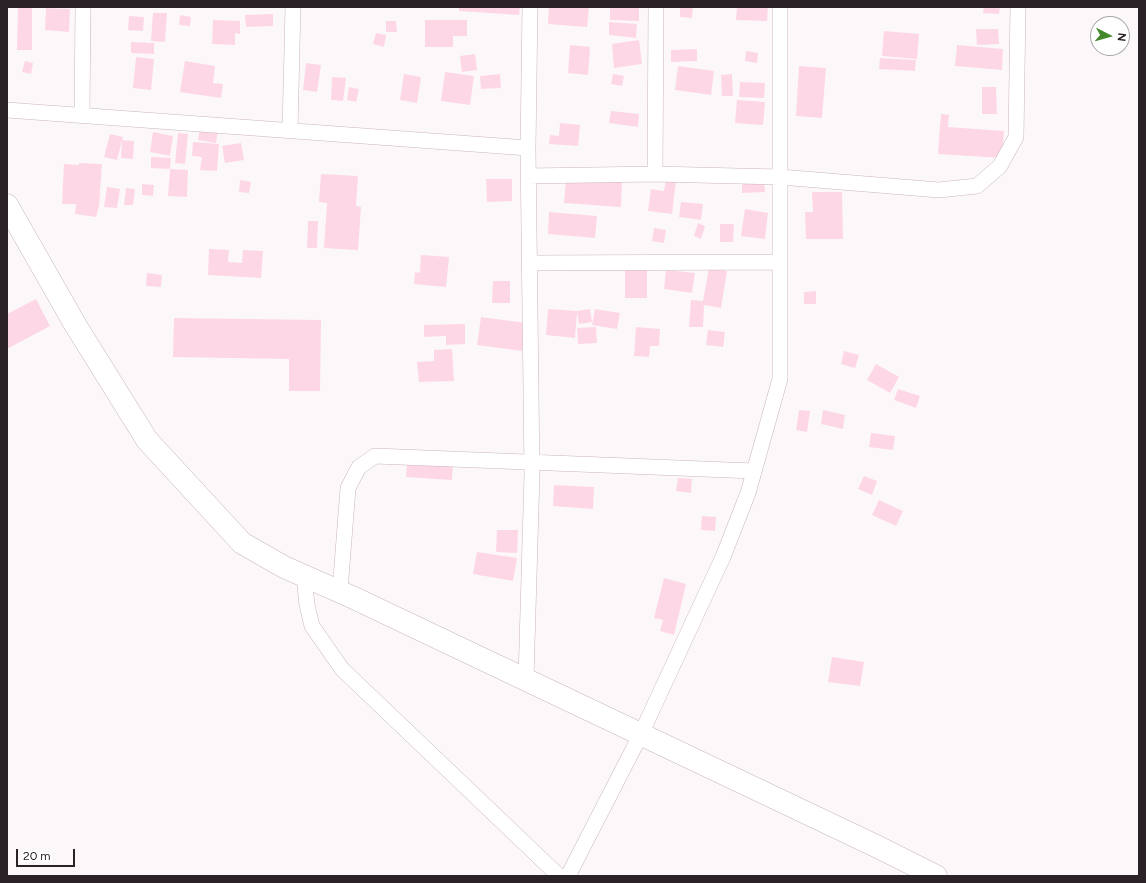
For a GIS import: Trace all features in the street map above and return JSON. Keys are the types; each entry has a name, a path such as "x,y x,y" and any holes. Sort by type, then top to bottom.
{"main road":[{"path":"7,205 76,326 147,440 242,543 284,567 340,591 526,679 936,876"}],"street":[{"path":"82,115 83,7"},
{"path":"290,130 293,7"},
{"path":"526,679 532,461 528,176 530,7"},
{"path":"655,174 656,7"},
{"path":"568,876 641,734 723,557 748,493 780,379 780,7"},
{"path":"528,176 655,174 780,177 938,190 977,186 1000,166 1016,137 1018,7"},
{"path":"7,110 528,148"},
{"path":"529,263 780,262"},
{"path":"340,591 348,488 359,467 375,456 532,461 754,471"},
{"path":"304,576 307,605 312,626 342,669 559,876"}],"building":[{"path":"18,7 32,7 32,50 17,50"},
{"path":"459,7 520,7 519,15 459,11"},
{"path":"549,7 589,7 587,27 548,24"},
{"path":"610,7 639,7 639,21 610,20"},
{"path":"680,7 693,7 692,18 680,17"},
{"path":"737,7 768,7 767,21 736,20"},
{"path":"984,7 1000,7 999,14 983,13"},
{"path":"46,8 70,9 69,32 45,30"},
{"path":"153,13 167,13 165,42 151,41"},
{"path":"273,14 273,26 246,27 245,15"},
{"path":"180,15 191,17 190,26 179,25"},
{"path":"129,16 144,17 143,31 128,30"},
{"path":"213,20 240,21 240,34 235,33 235,45 212,44"},
{"path":"425,20 467,20 467,36 453,36 453,47 425,47"},
{"path":"386,21 396,21 397,32 386,32"},
{"path":"609,22 637,24 636,38 609,35"},
{"path":"976,29 998,29 999,44 977,45"},
{"path":"884,31 919,34 917,59 882,56"},
{"path":"376,33 386,35 384,47 373,44"},
{"path":"639,40 642,64 614,68 612,44"},
{"path":"131,42 154,43 154,54 131,53"},
{"path":"570,45 590,47 588,75 568,73"},
{"path":"957,45 1003,49 1002,70 955,66"},
{"path":"697,49 697,61 671,62 671,50"},
{"path":"746,51 758,53 757,63 745,61"},
{"path":"475,54 477,70 462,72 460,56"},
{"path":"136,57 154,59 151,90 133,88"},
{"path":"880,58 916,60 915,71 879,69"},
{"path":"25,61 33,63 31,74 22,72"},
{"path":"185,61 215,66 213,83 223,84 221,98 180,92"},
{"path":"306,63 321,65 317,92 303,90"},
{"path":"678,66 714,71 711,95 675,90"},
{"path":"799,66 826,68 822,118 796,116"},
{"path":"445,72 474,76 470,105 441,101"},
{"path":"404,74 421,77 417,103 400,100"},
{"path":"500,74 501,88 481,89 480,76"},
{"path":"613,74 624,76 622,86 611,84"},
{"path":"732,74 733,96 722,96 721,75"},
{"path":"332,77 346,78 343,101 331,100"},
{"path":"740,82 765,83 764,98 739,97"},
{"path":"349,87 359,89 356,102 347,100"},
{"path":"982,87 996,87 997,114 982,114"},
{"path":"737,100 765,102 763,125 735,123"},
{"path":"611,111 639,114 638,127 609,123"},
{"path":"941,114 949,115 948,127 1004,131 1002,158 938,154"},
{"path":"560,123 580,125 578,146 549,144 550,135 559,136"},
{"path":"200,126 218,129 216,143 198,140"},
{"path":"153,132 173,136 170,156 150,152"},
{"path":"178,133 188,134 185,164 175,163"},
{"path":"110,134 123,137 117,160 104,157"},
{"path":"122,140 134,141 133,159 121,158"},
{"path":"193,142 219,144 217,171 200,170 202,157 192,156"},
{"path":"241,143 244,160 225,163 222,146"},
{"path":"151,157 171,158 170,169 151,168"},
{"path":"79,163 102,164 99,206 96,217 75,214 76,204 62,204 64,164 79,165"},
{"path":"170,169 188,170 187,197 168,196"},
{"path":"321,174 358,176 356,206 361,207 358,250 324,248 327,203 319,202"},
{"path":"566,178 622,182 621,207 564,203"},
{"path":"486,179 512,179 512,201 487,202"},
{"path":"666,179 676,180 672,214 648,211 651,189 664,191"},
{"path":"240,180 251,182 249,193 239,192"},
{"path":"742,181 764,181 765,192 742,193"},
{"path":"142,184 154,185 153,196 142,195"},
{"path":"107,187 120,189 117,208 104,207"},
{"path":"126,188 135,189 133,205 124,205"},
{"path":"812,192 842,192 843,239 806,239 805,212 813,212"},
{"path":"681,202 703,204 701,220 679,217"},
{"path":"745,209 768,213 765,239 741,236"},
{"path":"549,212 597,216 595,238 548,234"},
{"path":"308,221 318,221 317,248 307,248"},
{"path":"698,223 705,226 701,239 694,236"},
{"path":"720,224 734,224 733,242 720,242"},
{"path":"654,228 666,230 664,243 652,241"},
{"path":"209,249 229,250 228,262 242,263 243,250 263,251 261,278 208,275"},
{"path":"421,255 449,257 446,287 414,284 415,272 420,273"},
{"path":"625,266 647,266 647,298 625,298"},
{"path":"709,268 727,271 721,308 704,305 703,327 689,327 691,300 703,301"},
{"path":"666,270 695,273 692,293 664,289"},
{"path":"147,273 162,275 161,287 146,286"},
{"path":"493,281 510,281 510,303 492,303"},
{"path":"816,291 816,304 804,304 804,292"},
{"path":"36,299 50,326 7,349 7,314"},
{"path":"548,309 577,311 590,309 592,322 579,324 577,312 575,338 546,335"},
{"path":"595,309 620,313 617,329 592,325"},
{"path":"481,317 526,323 522,351 477,345"},
{"path":"174,318 321,320 320,391 289,391 289,359 173,357"},
{"path":"465,324 465,344 446,345 446,336 424,337 424,325"},
{"path":"596,327 597,343 578,344 577,328"},
{"path":"636,327 660,329 659,346 650,346 649,357 634,356"},
{"path":"708,330 725,332 723,347 706,345"},
{"path":"452,349 454,381 419,382 417,362 434,361 434,350"},
{"path":"844,351 859,355 855,368 841,364"},
{"path":"876,364 899,377 890,393 867,380"},
{"path":"898,389 920,396 916,408 894,400"},
{"path":"799,410 810,411 807,432 796,430"},
{"path":"823,410 845,415 843,429 821,424"},
{"path":"871,433 895,436 893,450 869,447"},
{"path":"407,463 453,465 452,480 406,477"},
{"path":"864,476 877,481 872,495 858,489"},
{"path":"678,478 692,479 691,493 676,491"},
{"path":"554,485 594,487 593,509 553,506"},
{"path":"879,500 903,511 896,526 872,515"},
{"path":"702,516 716,517 715,531 701,530"},
{"path":"497,530 518,530 517,553 496,552"},
{"path":"477,552 517,558 513,581 473,574"},
{"path":"664,578 686,584 674,635 660,631 663,620 654,618"},
{"path":"832,657 864,662 860,686 828,682"}]}
